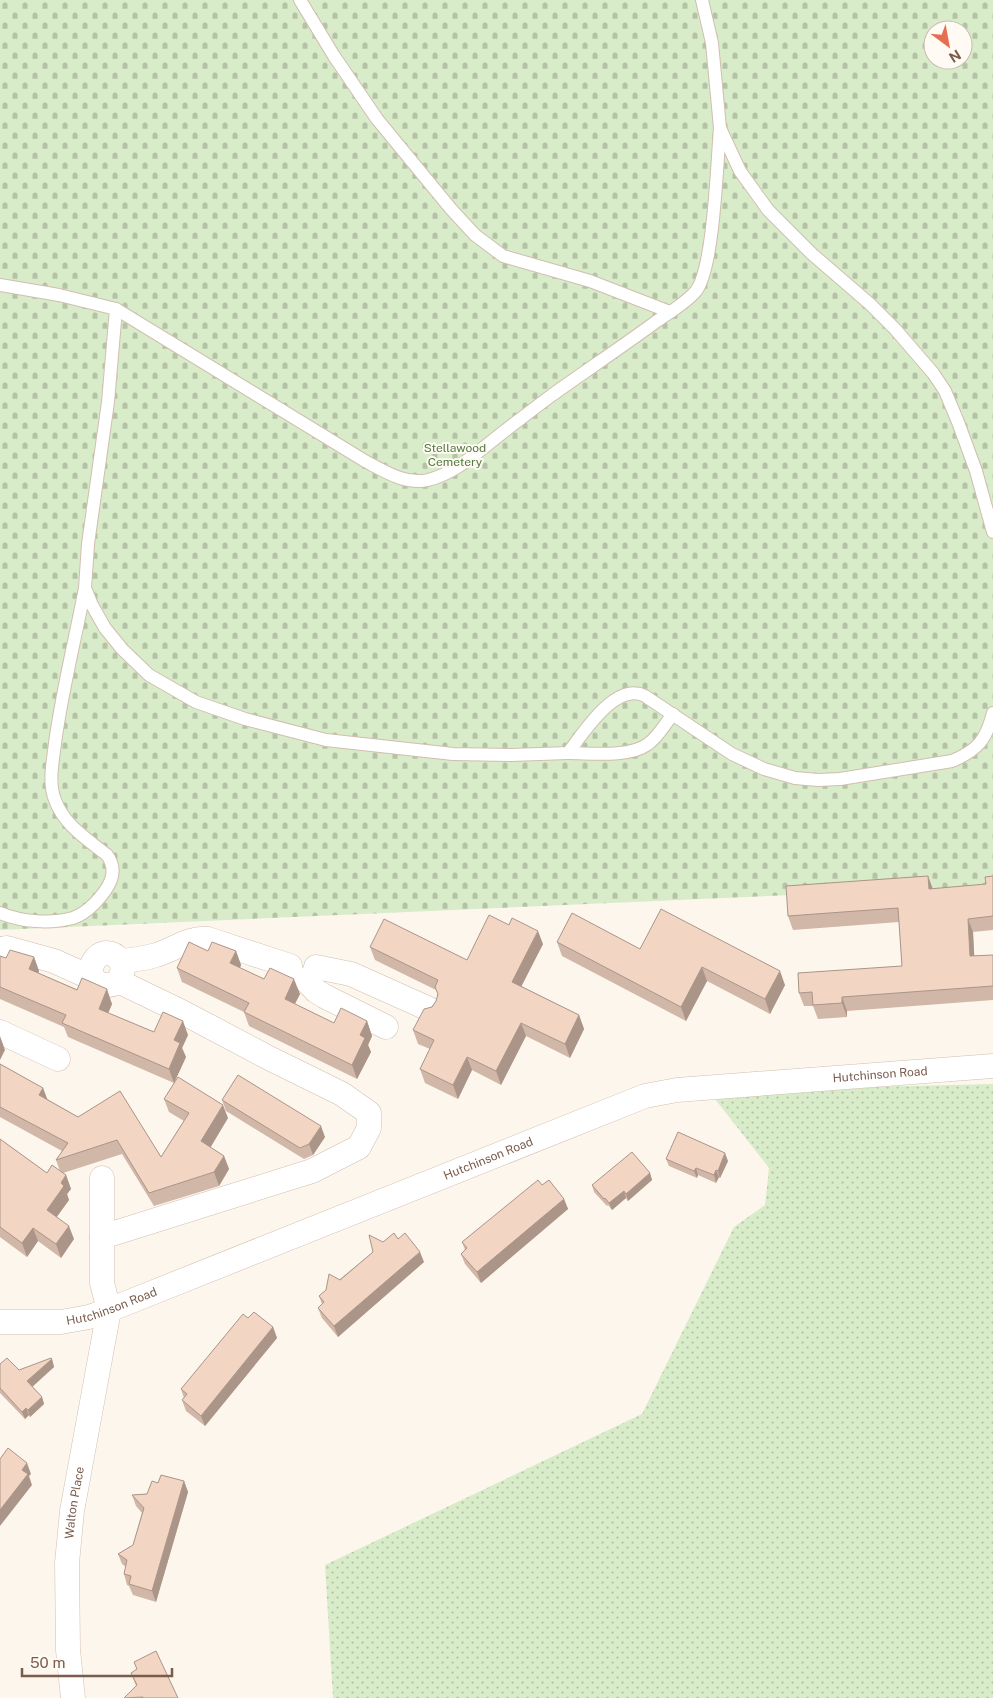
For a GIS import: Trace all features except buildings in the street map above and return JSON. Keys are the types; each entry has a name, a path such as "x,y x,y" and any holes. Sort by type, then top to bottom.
{"street":[{"path":"0,949 7,948 54,961 116,968 191,940 208,939 304,970 351,974 429,1009"},
{"path":"54,961 103,985 114,984 116,968"},
{"path":"102,1237 312,1171 359,1148 369,1128 369,1113 342,1094 182,1012 116,968"},
{"path":"304,970 316,991 386,1027"},
{"path":"0,1032 58,1059"},
{"name":"Hutchinson Road","path":"0,1322 61,1322 89,1317 645,1096 677,1090 993,1066"},
{"path":"102,1178 102,1283 108,1310"},
{"name":"Walton Place","path":"73,1698 68,1650 67,1563 72,1511 108,1310"}],"lane":[{"path":"300,0 334,56 377,119 451,209 476,235 503,256 590,282 670,312"},
{"path":"0,285 60,295 116,309 365,461 397,477 414,482 445,475 553,394 670,312 697,290 709,253 720,128 712,43 702,0"},
{"path":"720,128 740,171 768,210 812,254 883,317 933,373 944,391 958,422 976,471 993,532"},
{"path":"0,913 10,917 35,921 75,918 88,910 104,893 111,882 113,874 110,860 66,820 55,800 51,783 59,720 85,588 88,544 108,402 116,309"},
{"path":"85,588 105,628 122,649 149,674 196,702 245,719 326,740 453,754 610,753 636,750 649,743 673,714"},
{"path":"568,753 609,704 623,695 636,693 673,714 732,754 772,771 795,778 818,780 840,779 952,761 970,754 978,745 986,735 993,713"}],"green space":[{"name":"Stellawood Cemetery","path":"0,0 993,0 993,884 926,889 0,930"},
{"path":"993,1084 993,1698 333,1698 325,1565 642,1414 734,1227 765,1205 769,1168 715,1099 868,1087"}]}
